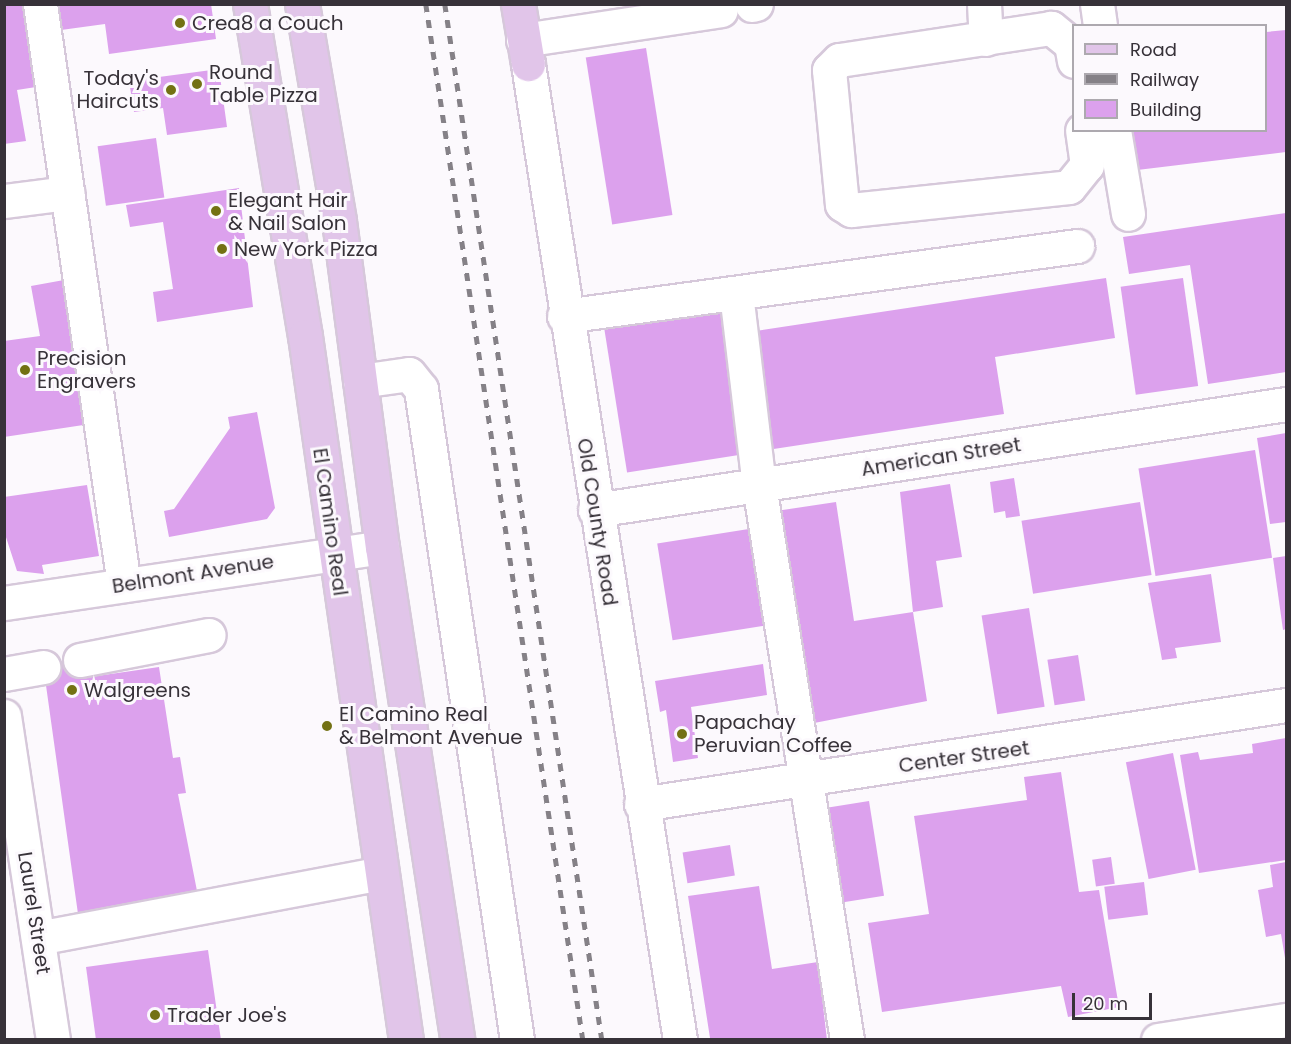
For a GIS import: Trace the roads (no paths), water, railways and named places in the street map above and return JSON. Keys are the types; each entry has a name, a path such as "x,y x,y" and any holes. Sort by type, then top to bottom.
{"main road":[{"name":"El Camino Real","path":"250,4 406,1040"},
{"path":"302,4 339,221 382,547 457,1040"},
{"name":"Old County Road","path":"518,4 526,52"}],"street":[{"path":"40,4 124,585"},
{"path":"984,4 986,39"},
{"path":"1097,4 1100,24"},
{"path":"526,52 721,10"},
{"path":"1072,50 1071,44 1051,28 839,60 829,70 842,204 851,210 1069,187 1087,165 1082,132"},
{"name":"Old County Road","path":"526,52 564,316 680,1040"},
{"path":"1114,132 1128,214"},
{"path":"4,201 67,193"},
{"path":"564,316 1077,246"},
{"path":"736,293 759,485 847,1040"},
{"path":"360,381 409,374 421,389 517,1040"},
{"name":"American Street","path":"595,510 1287,404"},
{"name":"Belmont Avenue","path":"4,603 334,551 382,547"},
{"path":"80,660 209,635"},
{"path":"4,674 43,667"},
{"name":"Center Street","path":"641,804 1287,705"},
{"name":"Laurel Street","path":"4,716 53,1040"},
{"path":"38,938 249,895 381,873"},
{"path":"1158,1040 1287,1020"}],"railway":[{"path":"426,4 583,1040"},
{"path":"445,4 602,1040"}],"place":[{"name":"Crea8 a Couch","path":"180,23"},
{"name":"Round Table Pizza","path":"197,84"},
{"name":"Today's Haircuts","path":"171,90"},
{"name":"Elegant Hair & Nail Salon","path":"216,211"},
{"name":"New York Pizza","path":"222,249"},
{"name":"Precision Engravers","path":"25,370"},
{"name":"Walgreens","path":"72,690"},
{"name":"El Camino Real & Belmont Avenue","path":"327,726"},
{"name":"Papachay Peruvian Coffee","path":"682,734"},
{"name":"Trader Joe's","path":"155,1015"}]}
